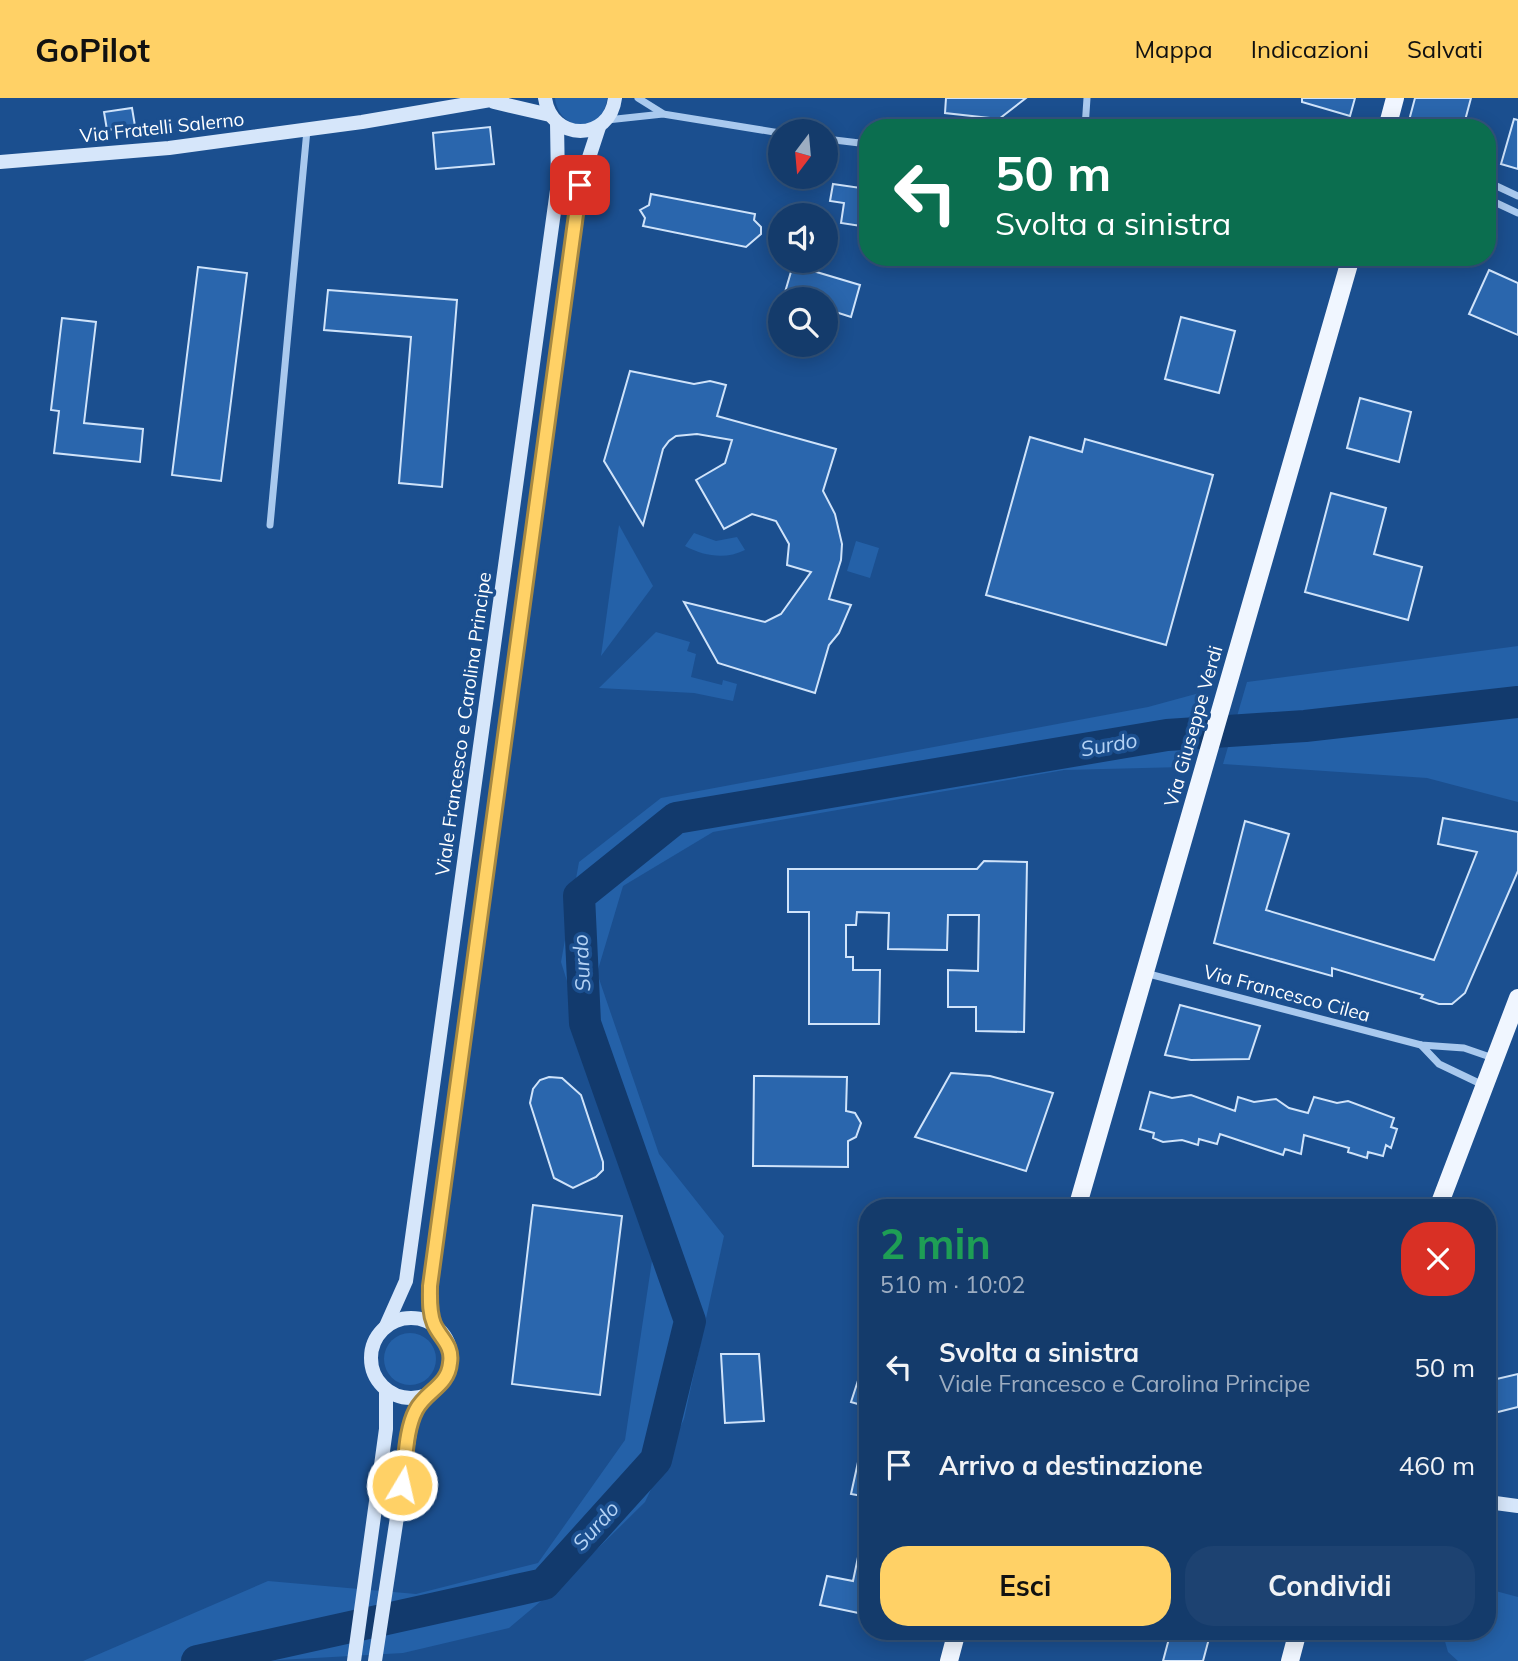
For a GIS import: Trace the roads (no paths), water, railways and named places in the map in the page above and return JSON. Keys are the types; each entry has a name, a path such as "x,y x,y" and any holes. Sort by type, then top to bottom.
{"main road":[{"path":"1389,119 1395,98"},
{"name":"Via Giuseppe Verdi","path":"1080,1199 1348,266"},
{"path":"1441,1199 1482,1085 1518,998"},
{"path":"949,1661 955,1640"},
{"path":"1290,1661 1296,1640"}],"street":[{"name":"Viale Francesco e Carolina Principe","path":"354,1661 386,1429 386,1390 374,1373 371,1353 406,1281 558,183 553,119 545,98"},
{"path":"375,1661 415,1411 426,1395 442,1383 450,1364 448,1343 435,1327 430,1309 430,1286 460,1051 580,185 615,98"},
{"path":"638,98 663,114"},
{"path":"1086,119 1087,98"},
{"name":"Via Fratelli Salerno","path":"0,162 169,148 307,130 498,100 553,119"},
{"path":"553,119 576,132 603,124 663,114 768,131"},
{"path":"270,525 307,130"},
{"path":"838,140 859,143"},
{"path":"1496,186 1518,196"},
{"path":"1496,203 1518,213"},
{"name":"Via Francesco Cilea","path":"1144,972 1421,1045 1464,1048 1493,1058"},
{"name":"Via Francesco Cilea","path":"1421,1045 1439,1064 1482,1085"},
{"path":"386,1326 405,1319 416,1319 435,1327"},
{"path":"386,1390 405,1398 426,1395"},
{"path":"1496,1503 1518,1506"}],"waterway":[{"name":"Surdo","path":"197,1661 544,1584 656,1460 690,1321 585,1023 579,896 676,818 1167,735 1305,726 1518,702"}]}
